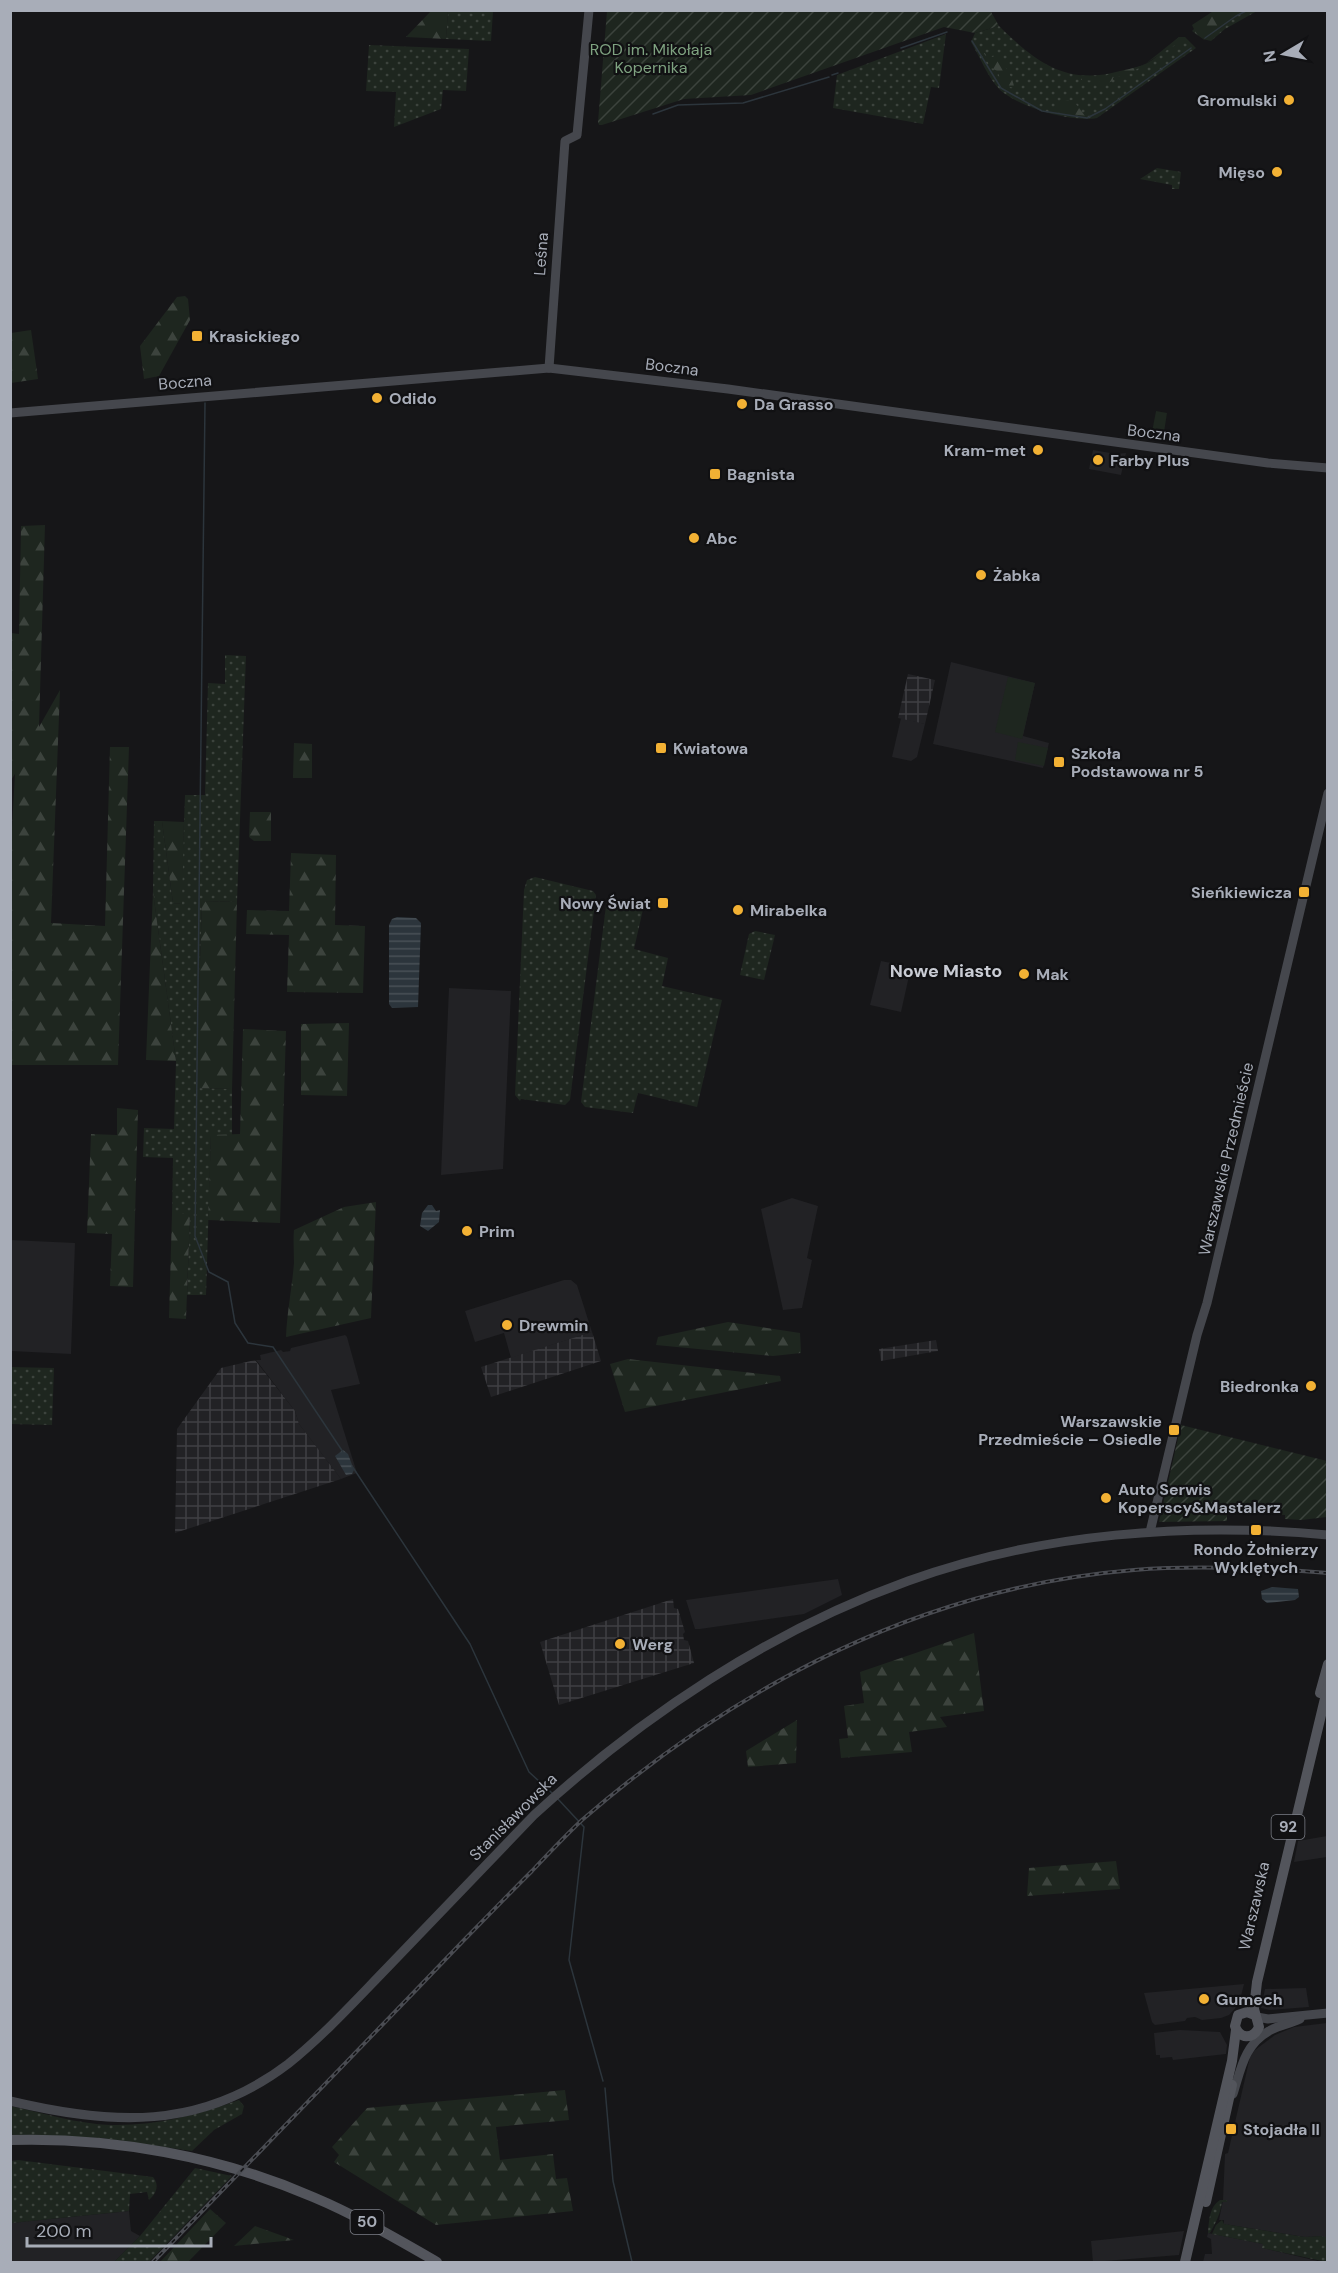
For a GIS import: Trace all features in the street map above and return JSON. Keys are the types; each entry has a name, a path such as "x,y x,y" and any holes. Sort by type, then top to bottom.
{"main road":[{"name":"Warszawska","path":"1242,2013 1247,2002 1328,1664"},
{"name":"Warszawska","path":"1256,2016 1254,2004 1258,1976 1328,1686"},
{"path":"1242,2013 1247,2012 1256,2016"},
{"name":"92","path":"1185,2262 1232,2061 1235,2022 1242,2013"},
{"name":"92","path":"1256,2016 1259,2024 1258,2030"},
{"path":"1236,2030 1240,2035 1248,2037"},
{"path":"1191,2262 1236,2070 1248,2037 1258,2030"},
{"name":"50","path":"10,2140 35,2139 86,2143 161,2152 229,2168 293,2189 360,2219 437,2262"},
{"name":"50","path":"10,2145 86,2143"}],"street":[{"name":"Leśna","path":"549,368 565,141 577,135 589,10"},
{"name":"Boczna","path":"10,412 549,368 708,387 1279,465 1328,468"},
{"name":"Warszawskie Przedmieście","path":"1150,1532 1328,793"},
{"path":"1303,1531 1328,1529"},
{"name":"Stanisławowska","path":"10,2101 73,2115 151,2118 194,2110 243,2091 268,2078 316,2040 555,1796 624,1739 706,1682 752,1653 826,1616 888,1589 969,1562 1021,1550 1084,1539 1150,1532 1303,1531"},
{"path":"1303,1531 1328,1535"},
{"path":"1256,2016 1268,2019 1328,2013"},
{"path":"1231,2099 1242,2063 1254,2043 1270,2030 1310,2015"},
{"path":"1258,2030 1300,2019"}],"shaded area":[{"path":"1093,450 1116,454 1126,453 1121,475 1089,469"},
{"path":"951,662 1035,683 1023,736 1049,743 1043,768 933,744"},
{"path":"908,674 935,680 925,724 898,718"},
{"path":"901,718 925,724 917,757 911,761 892,757"},
{"path":"416,918 421,923 418,1007 392,1008 389,1004 389,925 392,919"},
{"path":"881,961 911,967 901,1012 870,1005"},
{"path":"449,988 511,991 503,1169 441,1175"},
{"path":"792,1198 818,1206 807,1258 812,1260 802,1308 783,1310 761,1209"},
{"path":"428,1205 432,1205 436,1211 440,1210 439,1222 428,1231 420,1226 422,1213"},
{"path":"11,1240 75,1243 71,1354 11,1351"},
{"path":"564,1280 571,1280 577,1285 592,1332 511,1358 504,1333 475,1342 465,1311"},
{"path":"592,1332 601,1361 491,1397 481,1367"},
{"path":"345,1335 360,1384 331,1390 357,1473 341,1479 299,1424 295,1411 256,1360 261,1360 260,1355 281,1350 290,1351 291,1348"},
{"path":"936,1340 938,1351 881,1361 879,1349"},
{"path":"255,1360 295,1411 299,1424 341,1479 175,1533 177,1429 221,1368"},
{"path":"343,1450 348,1454 354,1470 352,1474 346,1475 335,1456"},
{"path":"838,1579 842,1595 804,1614 700,1629 695,1629 686,1600"},
{"path":"1272,1587 1298,1589 1299,1597 1295,1600 1267,1603 1262,1599 1261,1591"},
{"path":"673,1599 674,1608 678,1609 685,1632 684,1640 688,1641 694,1663 559,1705 540,1642"},
{"path":"1327,1836 1327,1857 1294,1862 1298,1841"},
{"path":"1244,1984 1239,2004 1229,2015 1202,2020 1195,2017 1187,2018 1185,2021 1155,2025 1152,2022 1144,1993"},
{"path":"1306,1988 1309,2007 1270,2010 1261,2008 1265,1989"},
{"path":"1327,2023 1327,2237 1305,2237 1224,2224 1224,2220 1219,2220 1223,2200 1225,2154 1228,2153 1250,2057 1255,2050 1275,2035 1294,2027"},
{"path":"1180,2030 1220,2032 1227,2045 1226,2054 1173,2060 1172,2057 1160,2058 1160,2055 1156,2055 1154,2033"},
{"path":"129,2211 131,2231 140,2236 114,2262 11,2262 11,2223"},
{"path":"1184,2231 1179,2255 1093,2262 1091,2241"},
{"path":"1208,2233 1263,2244 1263,2248 1322,2262 1203,2262 1205,2254 1212,2254 1211,2239 1207,2237"}],"green space":[{"name":"ROD im. Mikołaja Kopernika","path":"990,10 999,26 975,33 944,27 751,95 684,99 602,125 598,122 607,11"},
{"path":"1215,10 1244,11 1203,39 1192,31 1194,29 1192,25"},
{"path":"431,11 448,11 446,39 406,37"},
{"path":"448,11 493,11 491,41 446,39"},
{"path":"1244,11 1257,11 1225,29 1211,41 1203,39"},
{"path":"999,26 1039,60 1068,73 1084,75 1101,75 1148,63 1179,37 1185,37 1196,48 1097,118 1074,118 1032,108 1000,90 971,42 975,33"},
{"path":"946,34 939,88 931,87 923,124 833,108 837,75"},
{"path":"1179,37 1186,38 1146,63"},
{"path":"369,45 469,49 466,91 443,90 441,109 394,127 396,92 366,91"},
{"path":"984,53 992,57 997,55 1010,75 1014,88 1007,86 1001,80 997,71 990,67"},
{"path":"1143,65 1123,78 1121,76 1113,78 1113,81 1101,85 1099,81 1081,80 1081,75 1100,77"},
{"path":"1073,100 1085,116 1055,110 1057,102"},
{"path":"1157,168 1181,172 1179,189 1172,189 1172,185 1140,179"},
{"path":"185,296 188,299 190,320 159,376 144,379 140,346 177,297"},
{"path":"31,330 38,379 11,383 11,333"},
{"path":"1156,411 1167,413 1163,439 1151,437"},
{"path":"45,525 39,727 60,690 51,923 105,926 110,747 129,747 118,1065 11,1065 10,863 15,774 11,780 11,633 19,634 21,526"},
{"path":"225,655 246,656 237,902 202,901 196,1088 232,1089 232,1135 211,1135 206,1295 187,1295 190,1215 172,1214 173,1158 143,1157 144,1128 174,1129 176,1061 153,892 154,821 162,821 173,903 181,904 185,795 205,795 208,683 225,684"},
{"path":"1008,677 1035,683 1022,739 995,732"},
{"path":"1018,742 1048,748 1044,766 1015,760"},
{"path":"294,743 312,744 312,778 293,778"},
{"path":"250,812 271,812 271,841 254,841 249,837"},
{"path":"162,821 184,822 182,904 173,903"},
{"path":"291,853 336,855 335,925 365,926 363,993 287,992 289,935 246,934 247,910 289,911"},
{"path":"535,877 593,891 596,895 570,1100 565,1105 521,1099 520,1101 515,1095 524,890 527,880"},
{"path":"153,892 176,1061 146,1060"},
{"path":"607,898 644,905 634,949 668,958 662,986 722,1000 697,1107 638,1093 633,1113 585,1107 581,1102"},
{"path":"202,901 237,902 232,1089 196,1088"},
{"path":"755,931 775,935 764,980 740,975 749,934"},
{"path":"349,1023 347,1096 301,1095 301,1024"},
{"path":"243,1029 286,1031 280,1223 208,1220 211,1135 240,1134"},
{"path":"117,1108 138,1110 133,1287 110,1286 112,1234 87,1233 91,1134 117,1135"},
{"path":"376,1202 371,1318 286,1337 294,1263 294,1230 344,1207"},
{"path":"172,1214 190,1214 186,1319 169,1318"},
{"path":"728,1322 800,1333 801,1353 773,1356 656,1345 658,1337"},
{"path":"628,1359 780,1376 781,1381 625,1412 610,1364"},
{"path":"11,1367 54,1368 52,1425 11,1424"},
{"path":"1181,1425 1327,1461 1327,1517 1301,1520 1285,1519 1285,1515 1227,1511 1227,1521 1159,1522"},
{"path":"974,1633 984,1711 940,1717 947,1727 909,1732 912,1752 841,1758 839,1739 848,1738 844,1706 864,1703 860,1672"},
{"path":"797,1720 796,1763 748,1767 746,1751"},
{"path":"1116,1861 1120,1889 1027,1896 1029,1868"},
{"path":"565,2090 569,2120 496,2127 500,2160 553,2154 556,2179 567,2178 573,2211 436,2225 334,2162 339,2155 332,2147 367,2108"},
{"path":"239,2100 244,2106 242,2114 214,2130 192,2151 102,2138 11,2136 10,2106 86,2123 128,2125 176,2118"},
{"path":"11,2161 153,2177 156,2189 149,2200 147,2192 130,2194 129,2211 11,2223"},
{"path":"195,2168 232,2176 149,2262 114,2262 140,2236"},
{"path":"1220,2200 1227,2200 1227,2202 1222,2202 1216,2222 1208,2233 1212,2211"},
{"path":"210,2209 226,2223 188,2262 160,2262"},
{"path":"1222,2220 1224,2224 1305,2237 1327,2237 1327,2262 1262,2248 1263,2244 1212,2234 1216,2225"},
{"path":"255,2226 294,2240 234,2246"}],"waterway":[{"path":"1205,38 1248,10"},
{"path":"901,48 947,32"},
{"path":"972,41 1001,88 1042,111 1087,118 1105,109 1191,48"},
{"path":"832,75 838,73"},
{"path":"653,114 678,105 743,103 829,77"},
{"path":"205,403 195,1236 209,1272 228,1282 235,1323 248,1343 273,1347 343,1452"},
{"path":"352,1466 470,1644 529,1772 552,1793"},
{"path":"557,1798 584,1827 569,1960 603,2081"},
{"path":"605,2088 613,2181 632,2262"}],"railway":[{"path":"153,2262 582,1820 642,1771 705,1726 770,1686 838,1650 908,1621 981,1597 1056,1580 1134,1570 1207,1567 1328,1573"}],"place":[{"name":"Gromulski","path":"1289,100"},
{"name":"Mięso","path":"1277,172"},
{"name":"Krasickiego","path":"197,336"},
{"name":"Odido","path":"377,398"},
{"name":"Da Grasso","path":"742,404"},
{"name":"Kram-met","path":"1038,450"},
{"name":"Farby Plus","path":"1098,460"},
{"name":"Bagnista","path":"715,474"},
{"name":"Abc","path":"694,538"},
{"name":"Żabka","path":"981,575"},
{"name":"Kwiatowa","path":"661,748"},
{"name":"Szkoła Podstawowa nr 5","path":"1059,762"},
{"name":"Sieńkiewicza","path":"1304,892"},
{"name":"Nowy Świat","path":"663,903"},
{"name":"Mirabelka","path":"738,910"},
{"name":"Mak","path":"1024,974"},
{"name":"Prim","path":"467,1231"},
{"name":"Drewmin","path":"507,1325"},
{"name":"Biedronka","path":"1311,1386"},
{"name":"Warszawskie Przedmieście – Osiedle","path":"1174,1430"},
{"name":"Auto Serwis Koperscy&Mastalerz","path":"1106,1498"},
{"name":"Rondo Żołnierzy Wyklętych","path":"1256,1530"},
{"name":"Werg","path":"620,1644"},
{"name":"Gumech","path":"1204,1999"},
{"name":"Stojadła II","path":"1231,2129"}],"district":[{"name":"Nowe Miasto","path":"946,971"}]}
